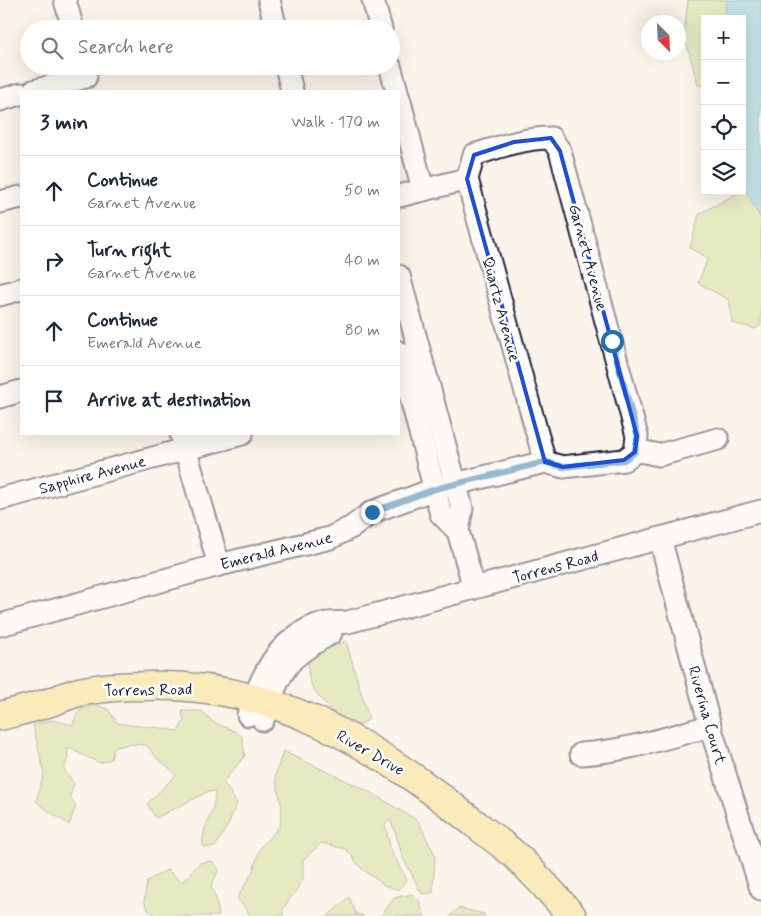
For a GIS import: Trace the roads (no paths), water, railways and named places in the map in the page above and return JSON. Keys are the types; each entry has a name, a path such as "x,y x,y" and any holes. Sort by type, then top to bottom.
{"main road":[{"name":"Torrens Road","path":"0,716 80,692 108,688 148,686 195,688 258,708"},
{"name":"River Drive","path":"258,708 339,753 464,816 515,855 572,916"}],"street":[{"path":"65,0 71,20"},
{"path":"268,0 274,20"},
{"path":"373,0 378,20"},
{"path":"288,75 292,90"},
{"path":"393,75 397,90"},
{"path":"37,90 86,78"},
{"path":"0,100 20,94"},
{"path":"400,102 423,190"},
{"name":"Garnet Avenue","path":"467,179 474,155 514,142 551,138 560,151 638,436 635,450"},
{"path":"400,196 467,179"},
{"name":"Quartz Avenue","path":"467,179 545,462"},
{"path":"0,202 20,197"},
{"path":"400,280 462,508 458,531 474,588"},
{"path":"0,295 20,289"},
{"path":"400,360 404,393 442,514 458,531"},
{"path":"0,397 20,391"},
{"name":"Sapphire Avenue","path":"0,499 183,441 234,435"},
{"path":"545,462 563,467 624,460 635,450 659,455 718,439"},
{"path":"183,441 219,565"},
{"name":"Emerald Avenue","path":"0,625 219,565 330,538 352,527 372,512 435,489 545,462"},
{"name":"Torrens Road","path":"258,708 260,681 268,666 282,649 299,635 318,625 348,622 761,511"},
{"name":"Riverina Court","path":"660,538 710,726 761,889"},
{"path":"580,754 632,748 710,726"}],"water":[{"path":"727,0 761,0 761,219 746,191 746,15 725,15"}]}
